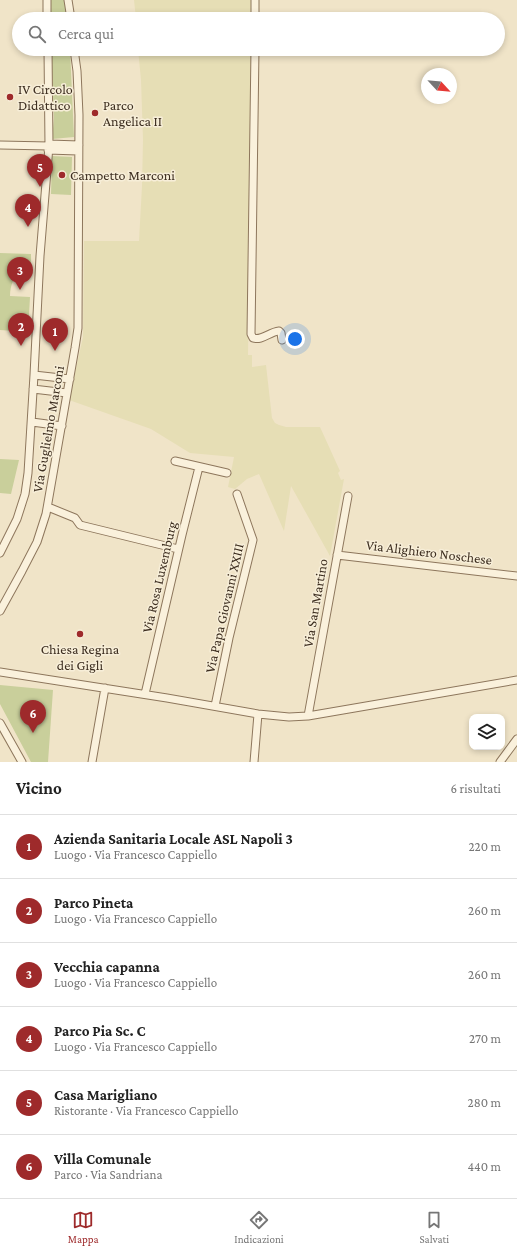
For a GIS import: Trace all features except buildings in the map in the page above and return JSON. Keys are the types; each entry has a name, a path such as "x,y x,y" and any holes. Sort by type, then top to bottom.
{"street":[{"path":"47,0 47,12"},
{"path":"68,0 70,12"},
{"path":"255,0 255,12"},
{"path":"0,553 17,519 25,494 28,473 40,256 49,147 48,56"},
{"name":"Via Guglielmo Marconi","path":"0,611 37,542 48,507 78,328 78,94 75,56"},
{"path":"255,56 251,334 253,338 259,339 270,333 278,331 281,333 282,340"},
{"path":"0,145 78,148"},
{"path":"34,375 70,379"},
{"path":"33,389 68,393"},
{"path":"32,422 62,426"},
{"path":"175,461 227,473"},
{"name":"Via Rosa Luxemburg","path":"145,694 178,549 199,467"},
{"name":"Via Papa Giovanni XXIII","path":"214,706 229,638 254,540 237,494"},
{"name":"Via San Martino","path":"308,716 348,496"},
{"path":"48,507 75,518 80,525 178,549"},
{"name":"Via Alighiero Noschese","path":"337,555 517,576"},
{"path":"0,672 145,694 258,714 289,717 308,716 517,680"},
{"path":"92,762 105,688"},
{"path":"254,762 258,714"},
{"path":"0,723 22,762"},
{"path":"500,762 517,739"}],"shaded area":[{"path":"134,0 254,0 253,12 135,12"},
{"path":"139,56 253,56 248,355 252,355 252,367 266,365 272,418 275,423 286,427 320,427 340,471 338,473 341,480 344,479 330,556 291,486 284,531 259,474 247,479 235,489 228,487 234,457 190,453 151,429 69,400 83,337 84,241 139,241 143,140"}],"green space":[{"path":"50,0 65,0 66,12 50,12"},
{"path":"51,56 70,56 74,137 52,139 54,118"},
{"name":"Campetto Marconi","path":"52,156 72,157 71,195 51,194"},
{"path":"0,253 31,254 31,267 19,270 12,283 10,294 10,296 30,297 28,332 0,330"},
{"path":"0,459 19,460 11,494 0,493"},
{"path":"0,685 53,690 48,762 31,762 0,704"}],"place":[{"name":"IV Circolo Didattico","path":"10,97"},
{"name":"Parco Angelica II","path":"95,113"},
{"name":"Campetto Marconi","path":"62,175"},
{"name":"Casa Marigliano","path":"40,187"},
{"name":"Parco Pia Sc. C","path":"28,227"},
{"name":"Vecchia capanna","path":"20,290"},
{"name":"Parco Pineta","path":"21,346"},
{"name":"Azienda Sanitaria Locale ASL Napoli 3","path":"55,351"},
{"name":"Chiesa Regina dei Gigli","path":"80,634"},
{"name":"Villa Comunale","path":"33,733"}]}
